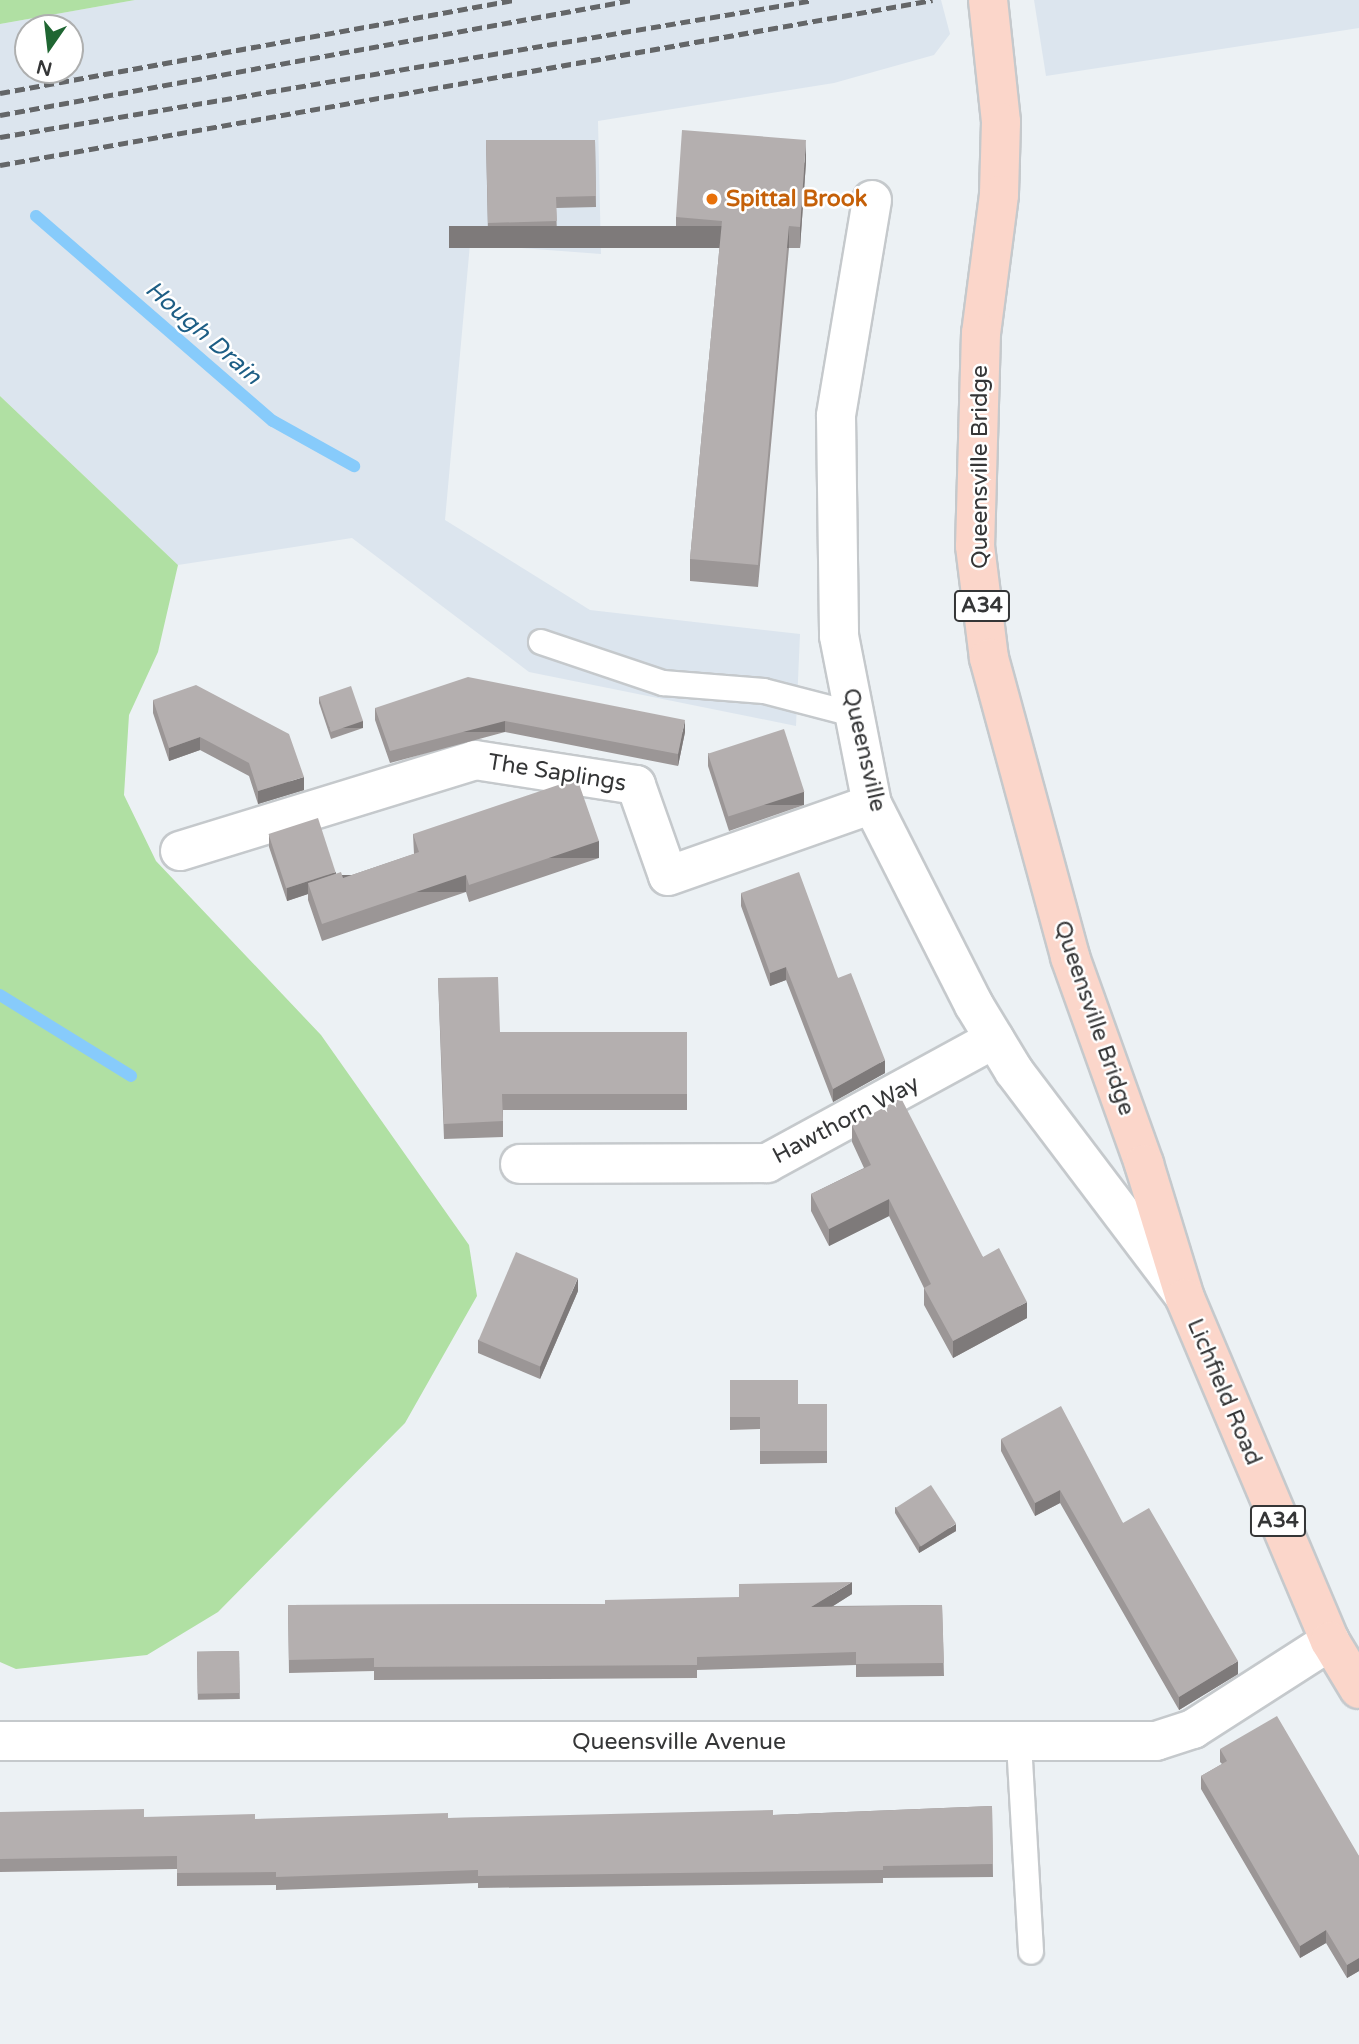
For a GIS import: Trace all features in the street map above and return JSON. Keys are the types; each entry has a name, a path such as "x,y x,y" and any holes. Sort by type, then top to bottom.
{"highway":[{"name":"Queensville Bridge","path":"991,13 1001,122 999,195 981,333 975,546 989,657 1070,957 1144,1164"},
{"name":"Lichfield Road","path":"1144,1164 1185,1298 1330,1641 1359,1689"}],"street":[{"name":"Queensville","path":"872,200 836,416 839,636 872,804 994,1039 1185,1298"},
{"name":"The Saplings","path":"180,851 475,760 636,785 668,876 872,804"},
{"name":"Hawthorn Way","path":"520,1164 767,1163 994,1039"},
{"name":"Queensville Avenue","path":"0,1741 1019,1743 1176,1737 1330,1641"}],"lane":[{"path":"541,642 663,683 764,691 853,714"},
{"path":"1019,1743 1031,1952"}],"shaded area":[{"path":"135,0 941,0 950,34 934,55 834,83 598,121 601,254 470,244 445,520 590,610 800,634 796,726 529,672 352,538 178,565 0,396 0,24 14,22 14,84 84,84 84,14 56,14"},
{"path":"1034,0 1359,0 1359,28 1046,76"}],"green space":[{"path":"0,0 135,0 56,14 14,14 14,22 0,24"},
{"path":"0,396 178,565 158,652 129,715 124,795 156,861 321,1035 469,1245 477,1296 405,1423 218,1612 147,1655 16,1669 0,1662"}],"building":[{"path":"682,130 806,140 800,227 789,226 758,565 690,559 722,221 676,217"},
{"path":"486,140 595,140 596,196 556,197 557,221 488,223"},
{"path":"468,677 685,720 678,754 505,721 390,751 375,708"},
{"path":"196,685 289,734 304,777 258,791 249,763 200,737 169,748 153,700"},
{"path":"351,686 363,721 331,732 319,697"},
{"path":"784,729 804,792 728,816 708,754"},
{"path":"573,780 578,781 599,841 469,885 466,875 322,924 308,883 341,872 343,878 419,852 413,834"},
{"path":"318,818 336,872 286,888 269,834"},
{"path":"799,872 838,978 851,973 885,1060 833,1089 786,967 770,973 741,893"},
{"path":"498,977 500,1032 687,1032 687,1094 502,1094 503,1121 444,1124 438,978"},
{"path":"901,1098 983,1257 999,1248 1027,1302 953,1341 924,1288 931,1284 889,1199 829,1229 811,1194 871,1165 852,1125"},
{"path":"516,1252 578,1278 540,1367 478,1340"},
{"path":"730,1380 798,1380 798,1404 827,1404 827,1451 760,1451 760,1417 730,1417"},
{"path":"1061,1406 1123,1523 1149,1508 1238,1661 1179,1697 1060,1490 1035,1503 1001,1439"},
{"path":"931,1485 956,1524 921,1546 896,1508"},
{"path":"852,1582 811,1607 942,1605 944,1663 856,1664 856,1652 697,1657 697,1665 374,1667 374,1658 289,1660 288,1605 605,1604 605,1600 739,1597 739,1584"},
{"path":"239,1651 240,1693 198,1694 197,1652"},
{"path":"1277,1716 1359,1856 1359,1958 1347,1965 1326,1930 1300,1946 1201,1776 1227,1761 1220,1749"},
{"path":"992,1806 993,1864 883,1866 883,1870 478,1876 478,1870 276,1877 276,1872 177,1873 177,1856 0,1859 0,1812 144,1809 144,1817 255,1814 255,1819 448,1813 448,1818 773,1810 773,1815"}],"waterway":[{"name":"Hough Drain","path":"36,216 273,421 354,466"},
{"path":"0,995 131,1076"}],"railway":[{"path":"0,93 514,0"},
{"path":"0,115 632,0"},
{"path":"0,137 814,0"},
{"path":"0,165 933,0"}],"place":[{"name":"Spittal Brook","path":"712,199"}]}
